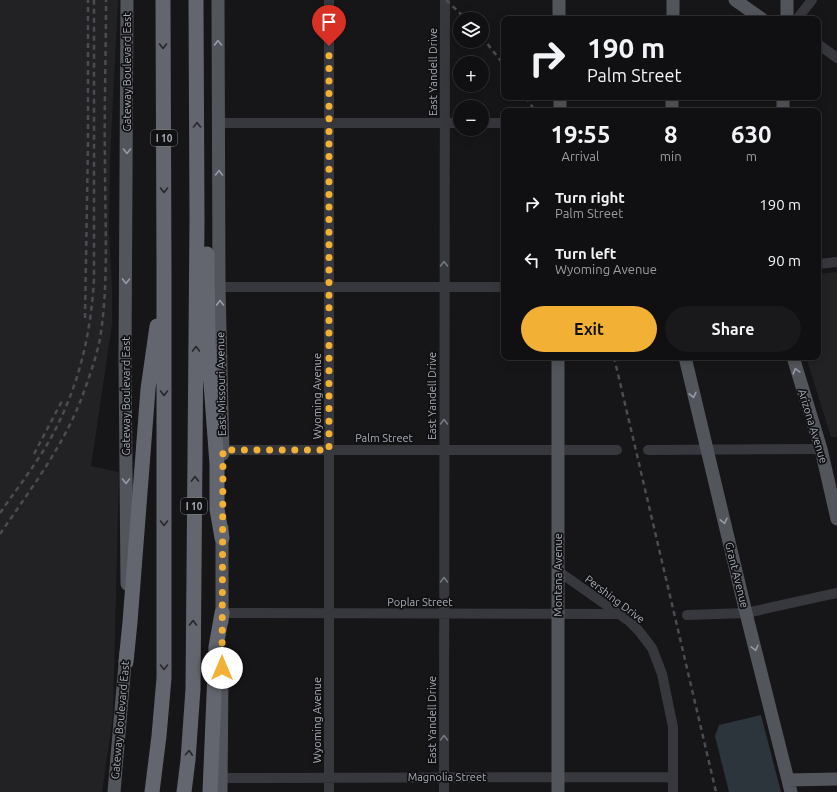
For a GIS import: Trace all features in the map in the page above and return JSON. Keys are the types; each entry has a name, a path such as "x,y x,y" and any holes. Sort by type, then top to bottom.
{"highway":[{"name":"I 10","path":"152,792 164,678 164,270 162,2"},
{"name":"I 10","path":"184,792 193,689 198,220 196,3"},
{"path":"198,220 207,251 208,344 216,456 217,509 222,538"},
{"path":"126,662 131,615 148,389 164,270"},
{"path":"210,792 216,647 222,613"}],"main road":[{"name":"Gateway Boulevard East","path":"114,792 126,662 127,561 125,358 127,0"},
{"name":"East Missouri Avenue","path":"218,0 219,286 223,450 221,792"},
{"path":"559,0 559,16"},
{"path":"673,0 673,16"},
{"path":"735,0 758,16"},
{"name":"Montana Avenue","path":"558,360 558,792"},
{"name":"Grant Avenue","path":"686,360 706,449 789,786"},
{"name":"Arizona Avenue","path":"794,360 799,382 821,449 837,519"},
{"path":"789,786 837,779"}],"street":[{"name":"Wyoming Avenue","path":"329,0 329,792"},
{"name":"East Yandell Drive","path":"444,792 445,0"},
{"path":"791,14 812,0"},
{"path":"821,46 837,58"},
{"path":"219,123 453,123"},
{"path":"489,123 501,123"},
{"path":"821,264 837,262"},
{"path":"219,286 501,287"},
{"path":"648,450 821,449"},
{"name":"Palm Street","path":"223,450 617,450"},
{"name":"Pershing Drive","path":"558,571 629,622 645,638 658,661 673,727 673,792"},
{"path":"687,614 746,613 837,593"},
{"name":"Poplar Street","path":"222,613 618,614"},
{"name":"Magnolia Street","path":"222,778 673,777"}],"shaded area":[{"path":"0,0 118,0 110,160 109,231 112,324 91,466 119,472 113,716 102,792 0,792"},
{"path":"837,272 837,437 831,437 807,360 821,360 821,274"},
{"path":"761,715 781,792 729,792 715,736 719,725"}],"railway":[{"path":"85,318 88,143 88,0"},
{"path":"0,513 53,434 77,378 87,339 94,279 94,0"},
{"path":"0,534 56,451 82,397 100,339 106,275 106,0"},
{"path":"446,0 459,12"},
{"path":"489,46 501,61"},
{"path":"528,100 533,108"},
{"path":"615,360 716,792"},
{"path":"34,454 63,399"}],"route":[{"path":"222,668 223,450 329,450 329,46"}]}
